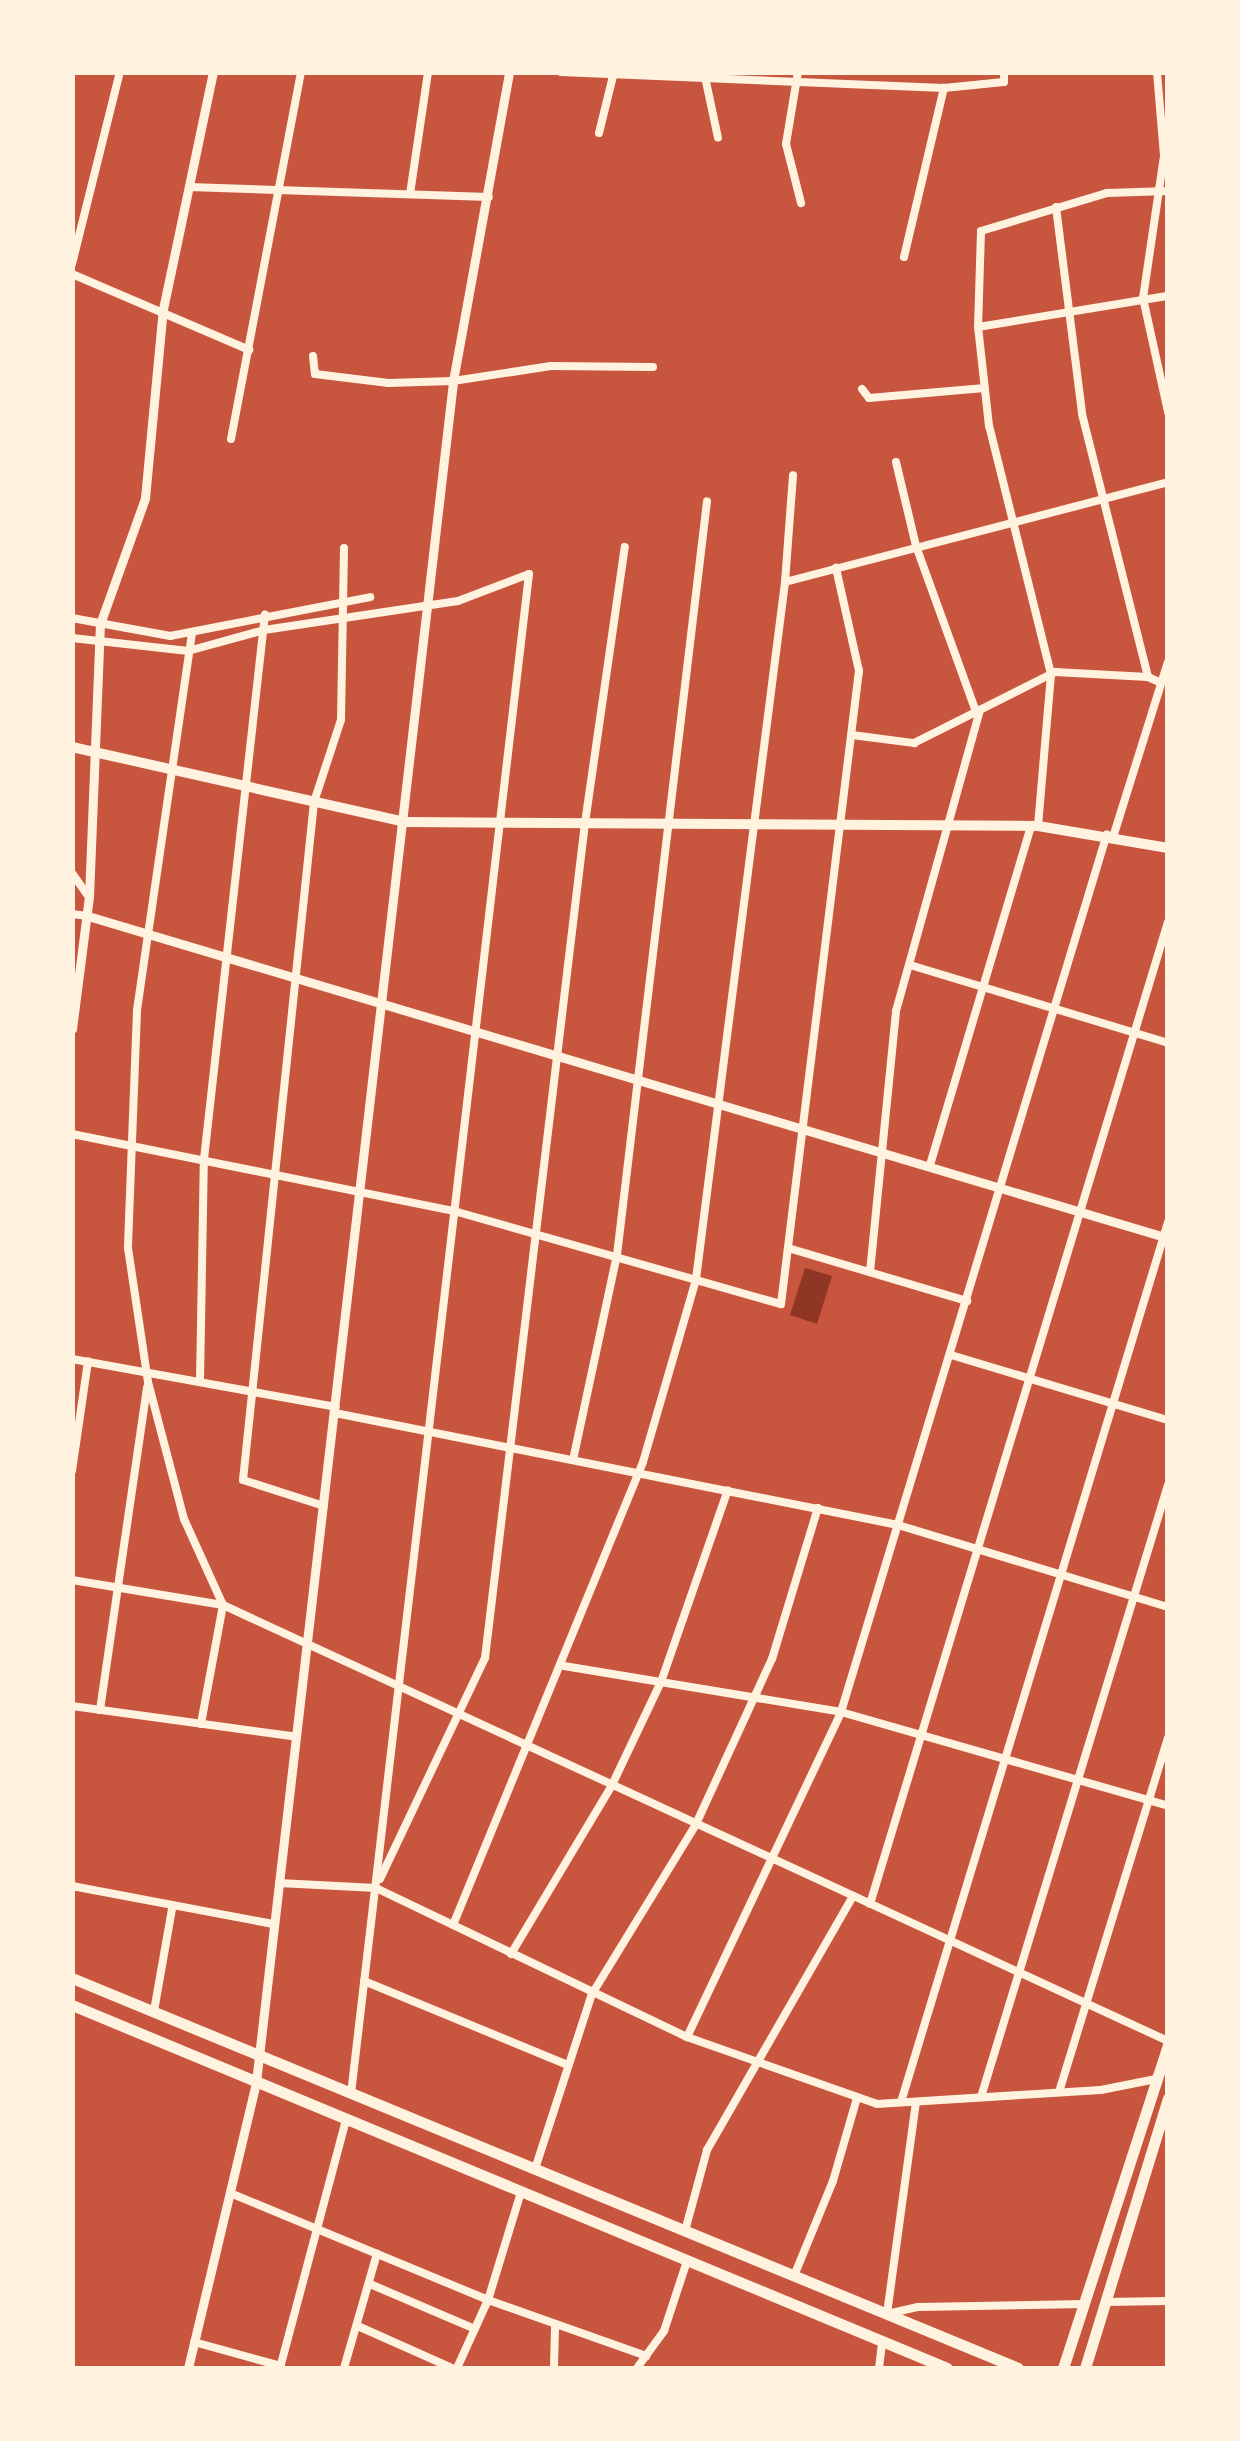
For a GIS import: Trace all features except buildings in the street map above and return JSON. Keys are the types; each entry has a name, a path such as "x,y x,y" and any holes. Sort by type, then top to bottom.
{"main road":[{"path":"72,747 405,822 1035,826 1110,834 1168,848"},
{"path":"72,1978 1018,2368"},
{"path":"72,2005 947,2368"},
{"path":"1063,2368 1168,2043"},
{"path":"1085,2368 1168,2099"}],"street":[{"path":"72,264 120,72"},
{"path":"72,1029 88,916 100,624 145,498 163,309 213,72"},
{"path":"231,439 300,72"},
{"path":"410,194 428,72"},
{"path":"188,2368 256,2082 405,822 453,381 490,197 509,72"},
{"path":"560,72 797,77 944,88 1004,82 1004,72"},
{"path":"902,87 903,72"},
{"path":"1156,72 1164,156 1163,191 1143,298 1168,412"},
{"path":"599,134 614,74"},
{"path":"703,76 718,138"},
{"path":"797,77 786,144 801,203"},
{"path":"904,257 944,88"},
{"path":"189,187 490,197"},
{"path":"930,1165 1035,826 1050,674 985,388 978,326 981,231 1122,190 1163,191"},
{"path":"1056,207 1082,414 1152,679"},
{"path":"72,274 163,309 249,350"},
{"path":"978,326 1168,296"},
{"path":"313,356 315,374 453,381 551,366 654,367"},
{"path":"862,388 869,398 985,388"},
{"path":"870,1272 896,1011 978,711 916,546 896,462"},
{"path":"453,1925 526,1745 564,1666 638,1473 696,1279 785,582 793,475"},
{"path":"785,582 1168,482"},
{"path":"572,1460 617,1255 672,823 706,500"},
{"path":"376,1888 486,1658 585,823 625,546"},
{"path":"324,1506 243,1480 314,802 341,720 344,548"},
{"path":"72,1134 132,1142 454,1211 782,1304 858,672 836,568"},
{"path":"72,638 98,644 188,651 264,630 428,606 529,574 426,1432 352,2093"},
{"path":"72,618 140,634 192,633 265,614 370,597"},
{"path":"200,1381 204,1159 265,614"},
{"path":"192,633 137,1011 130,1273 148,1382 184,1520 223,1604 201,1724"},
{"path":"687,2037 841,1712 1110,834 1152,679 1168,662"},
{"path":"852,735 914,743 1050,674 1152,679"},
{"path":"72,872 89,897"},
{"path":"72,914 150,932 384,1001 1165,1237"},
{"path":"870,1904 1168,922"},
{"path":"910,965 1168,1044"},
{"path":"900,2102 1168,1222"},
{"path":"788,1248 967,1302"},
{"path":"951,1355 1168,1420"},
{"path":"72,1359 146,1370 426,1432 898,1525 1168,1607"},
{"path":"72,1471 88,1362"},
{"path":"100,1710 148,1382"},
{"path":"980,2097 1168,1485"},
{"path":"511,1954 612,1785 661,1682 728,1490"},
{"path":"535,2169 592,1994 696,1824 756,1697 818,1508"},
{"path":"72,1580 223,1604 1168,2043"},
{"path":"564,1666 841,1712 922,1731 1168,1806"},
{"path":"72,1706 297,1738"},
{"path":"1060,2092 1168,1738"},
{"path":"280,1883 376,1888 687,2037 856,2098 916,2102 1060,2092 1156,2079"},
{"path":"73,1887 172,1909 274,1924"},
{"path":"685,2231 707,2150 841,1926 853,1896"},
{"path":"154,2011 172,1909"},
{"path":"364,1981 568,2065"},
{"path":"794,2276 833,2181 856,2098"},
{"path":"916,2102 888,2314 918,2307 1084,2304"},
{"path":"194,2342 281,2367 346,2120"},
{"path":"230,2192 488,2300 646,2356"},
{"path":"360,2327 455,2368 488,2300 522,2192"},
{"path":"344,2368 360,2327 376,2254"},
{"path":"637,2368 664,2331 687,2261"},
{"path":"370,2284 475,2330"},
{"path":"1105,2302 1168,2301"},
{"path":"554,2368 556,2326"},
{"path":"878,2368 882,2342"}],"shaded area":[{"path":"805,1268 832,1276 817,1324 790,1315"}]}
